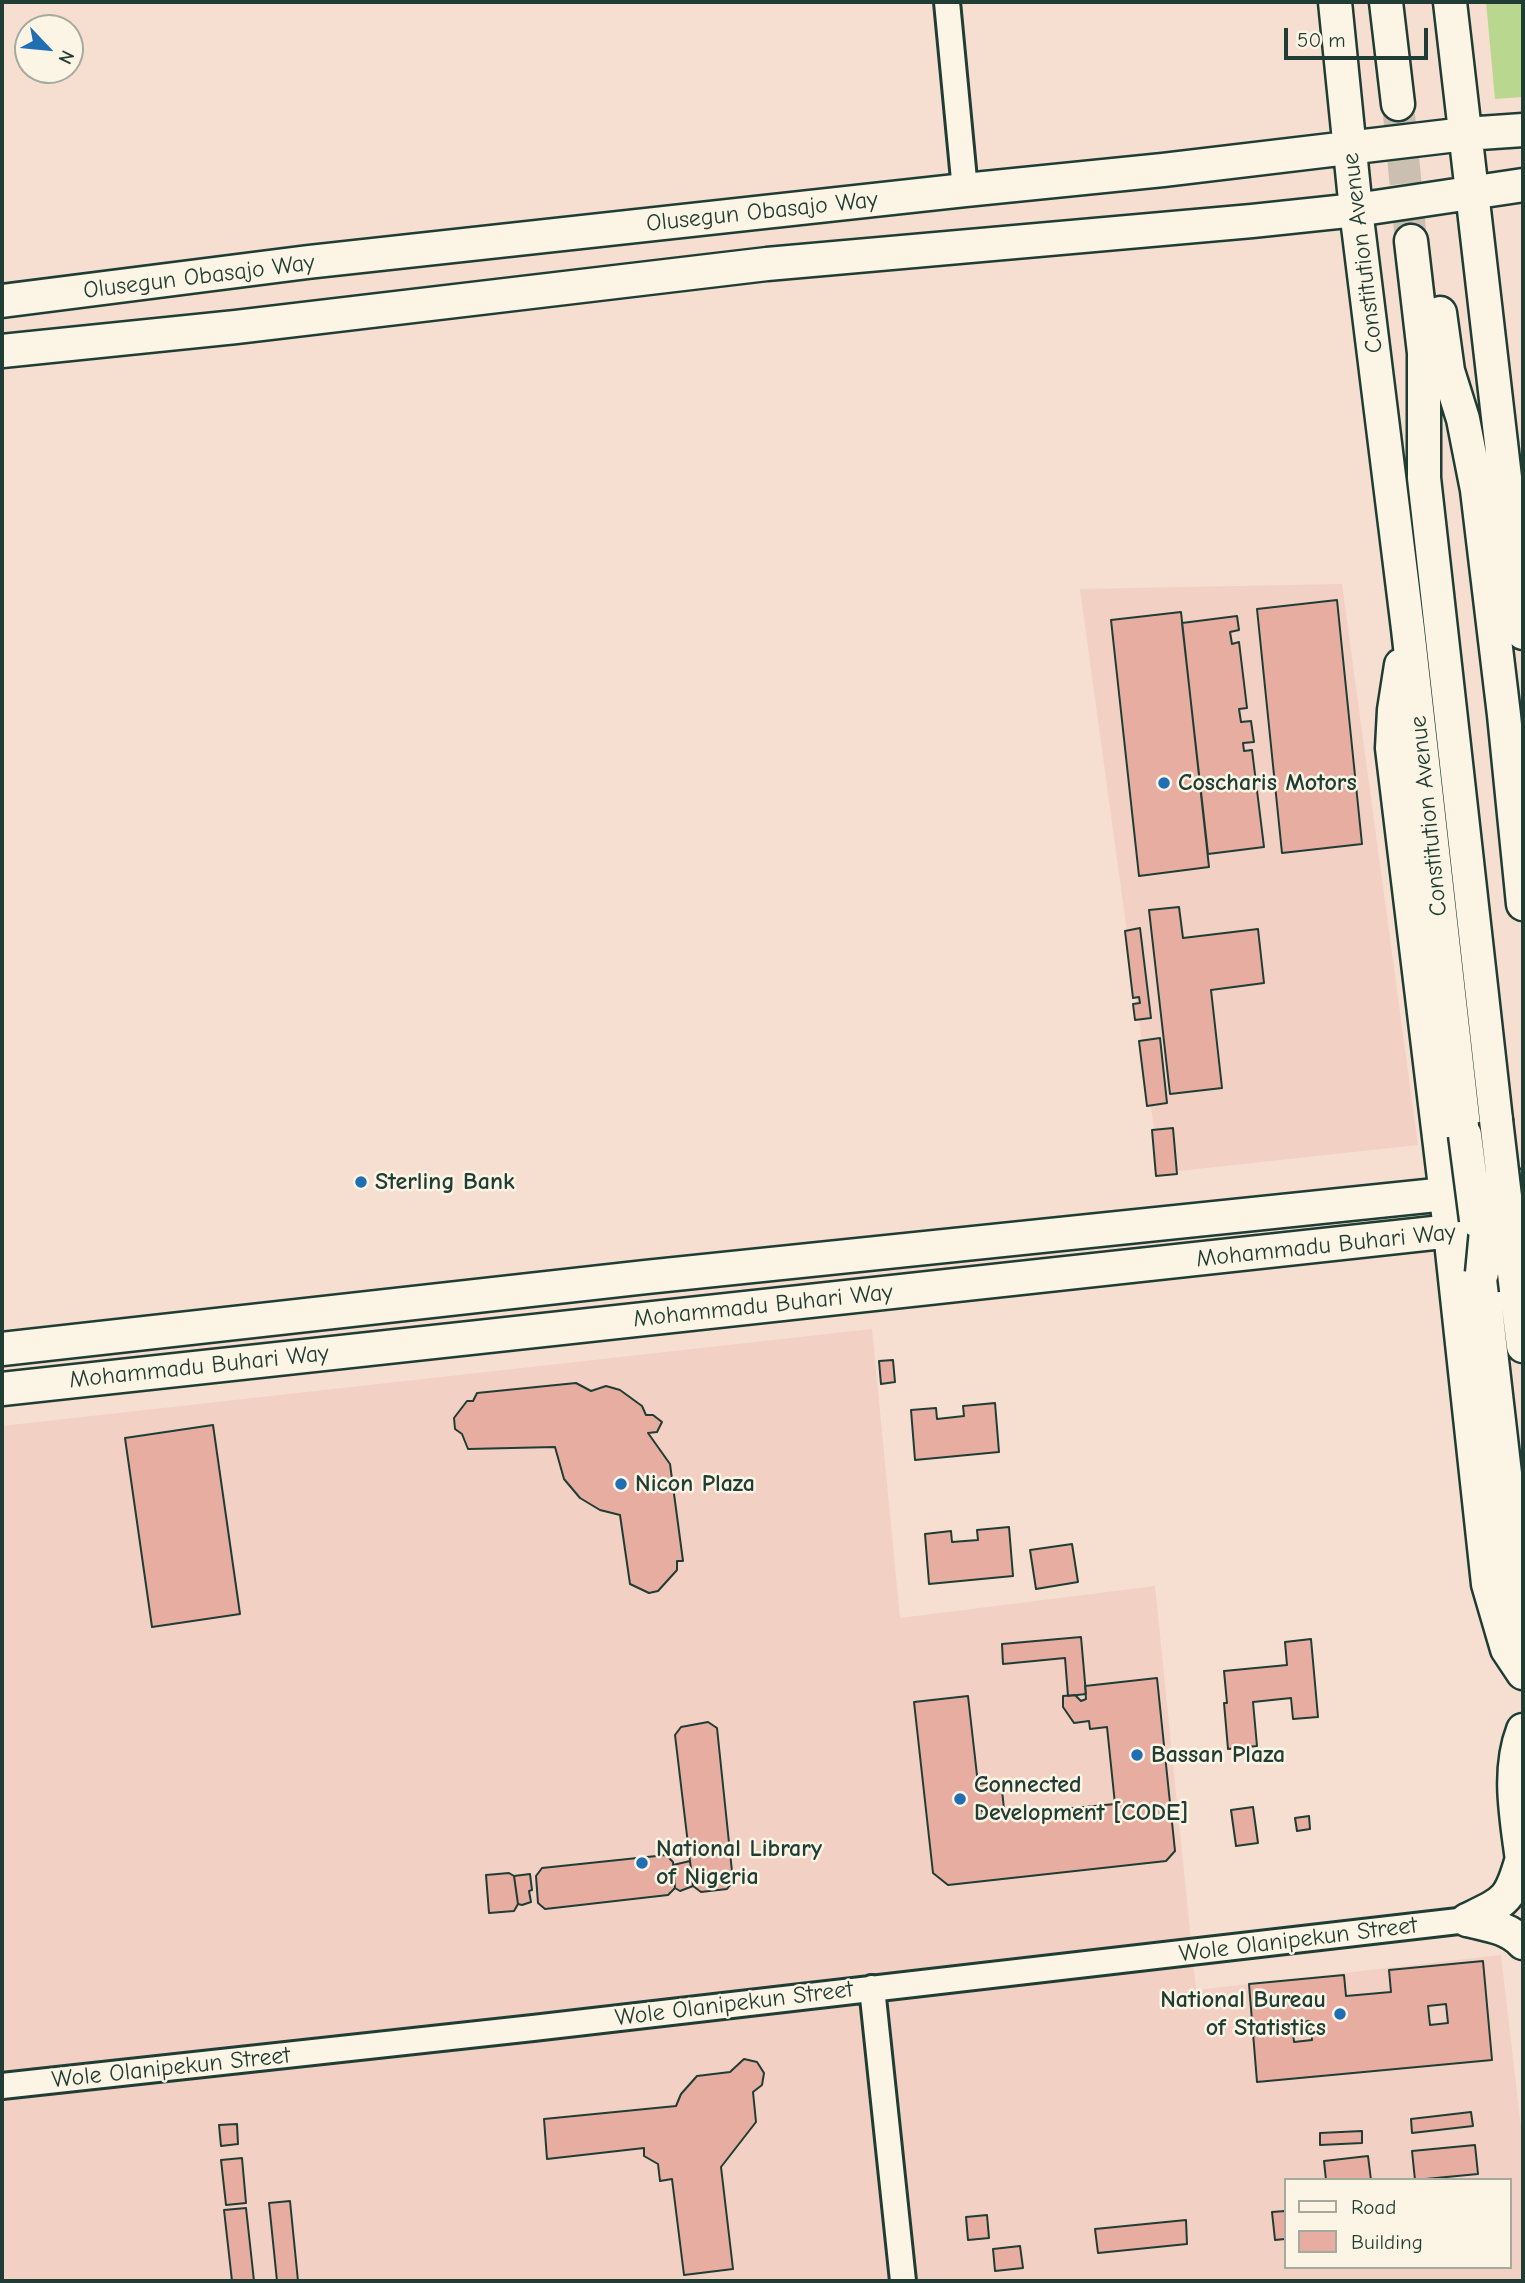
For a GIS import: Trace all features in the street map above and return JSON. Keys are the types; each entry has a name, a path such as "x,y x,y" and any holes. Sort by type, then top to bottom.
{"main road":[{"name":"Constitution Avenue","path":"1335,2 1356,210 1408,629 1523,1630"},
{"path":"1386,2 1408,102 1408,2"},
{"path":"1451,2 1523,634"},
{"name":"Olusegun Obasajo Way","path":"2,301 307,262 1350,149 1465,134 1523,130"},
{"name":"Olusegun Obasajo Way","path":"2,351 236,327 767,264 1356,210 1523,186"},
{"name":"Constitution Avenue","path":"1523,904 1477,490 1463,419 1448,371 1421,239 1424,478 1523,1346"},
{"path":"1408,629 1394,710 1392,748 1447,1195 1488,1584 1507,1650 1523,1674"},
{"path":"1482,1273 1496,1120"},
{"name":"Mohammadu Buhari Way","path":"2,1349 1523,1186"},
{"name":"Mohammadu Buhari Way","path":"2,1389 1523,1224"},
{"path":"769,1266 772,1306"},
{"path":"41,1344 44,1384"},
{"path":"1467,1920 1499,1905 1508,1897 1522,1863 1514,1795 1518,1742 1523,1730"},
{"path":"1467,1920 1503,1929 1523,1943"}],"street":[{"path":"947,2 965,190"},
{"name":"Wole Olanipekun Street","path":"2,2085 202,2065 1467,1920"},
{"path":"872,1988 904,2281"}],"shaded area":[{"path":"1342,584 1418,1145 1160,1173 1080,589"},
{"path":"872,1329 900,1618 1155,1586 1196,1990 1501,1955 1523,2145 1523,2281 2,2281 2,1426"}],"green space":[{"path":"1486,2 1523,2 1523,97 1495,99"}],"building":[{"path":"1337,600 1362,844 1282,853 1257,609"},
{"path":"1181,612 1209,867 1139,876 1111,620"},
{"path":"1237,616 1239,630 1230,632 1232,644 1239,642 1247,708 1239,709 1241,722 1251,721 1254,742 1243,743 1244,751 1252,750 1264,847 1208,854 1182,623"},
{"path":"1179,907 1183,938 1258,929 1264,983 1211,990 1222,1088 1170,1094 1149,910"},
{"path":"1140,928 1151,1018 1135,1020 1133,1004 1140,1003 1139,997 1133,998 1125,931"},
{"path":"1160,1038 1167,1103 1147,1106 1139,1041"},
{"path":"1173,1128 1177,1174 1156,1176 1152,1130"},
{"path":"893,1360 895,1382 881,1384 879,1361"},
{"name":"Nicon Plaza","path":"576,1383 591,1391 606,1386 620,1390 642,1406 646,1415 653,1415 662,1422 657,1432 648,1433 670,1464 683,1561 677,1561 677,1570 658,1591 649,1593 630,1584 620,1515 600,1510 580,1498 564,1479 555,1447 468,1449 462,1434 455,1429 454,1418 467,1401 473,1401 477,1393"},
{"path":"995,1403 999,1452 915,1460 911,1410 936,1408 937,1419 964,1416 963,1406"},
{"path":"213,1425 240,1614 152,1627 125,1438"},
{"path":"1009,1527 1013,1576 929,1584 925,1534 951,1531 952,1542 978,1540 977,1530"},
{"path":"1072,1544 1078,1582 1036,1589 1030,1550"},
{"path":"1081,1637 1086,1694 1068,1696 1065,1658 1003,1664 1002,1644"},
{"path":"1311,1639 1318,1717 1293,1719 1291,1698 1253,1702 1257,1746 1228,1749 1224,1671 1287,1665 1285,1642"},
{"name":"Bassan Plaza","path":"1157,1678 1175,1851 1166,1861 948,1885 933,1873 914,1702 968,1696 978,1784 996,1782 1002,1790 1004,1809 980,1811 981,1817 1115,1804 1107,1727 1090,1729 1089,1721 1074,1723 1063,1707 1063,1696 1075,1695 1081,1701 1086,1699 1085,1686"},
{"path":"708,1722 717,1728 733,1881 727,1889 701,1892 693,1886 675,1735 681,1727"},
{"path":"1253,1807 1258,1843 1236,1846 1231,1810"},
{"path":"1309,1816 1310,1829 1297,1831 1295,1818"},
{"path":"666,1855 673,1862 675,1888 668,1895 545,1909 538,1903 536,1876 542,1868"},
{"path":"690,1861 693,1886 680,1891 675,1888 673,1865"},
{"path":"509,1873 514,1876 518,1904 514,1911 489,1913 486,1875"},
{"path":"530,1874 531,1902 518,1904 514,1876"},
{"name":"National Bureau of Statistics","path":"1483,1961 1492,2060 1257,2082 1249,1984 1344,1975 1346,1996 1391,1992 1389,1970","holes":["1446,2004 1448,2023 1430,2025 1428,2006","1310,2021 1312,2040 1294,2042 1292,2023"]},
{"path":"744,2059 757,2062 764,2073 762,2085 753,2092 756,2122 721,2167 733,2269 684,2275 672,2179 660,2181 658,2164 644,2156 644,2148 547,2159 544,2119 676,2106 681,2094 697,2076 730,2072"},
{"path":"1471,2112 1473,2126 1412,2133 1411,2119"},
{"path":"237,2124 238,2144 221,2146 219,2125"},
{"path":"1362,2131 1362,2143 1320,2145 1320,2133"},
{"path":"1475,2145 1478,2174 1415,2178 1412,2151"},
{"path":"1368,2156 1371,2178 1326,2178 1324,2161"},
{"path":"242,2158 246,2203 226,2205 221,2160"},
{"path":"290,2201 298,2281 277,2281 269,2203"},
{"path":"246,2208 254,2281 232,2281 224,2210"},
{"path":"1284,2211 1284,2239 1275,2240 1272,2212"},
{"path":"987,2215 989,2238 968,2240 966,2217"},
{"path":"1186,2220 1187,2244 1098,2253 1095,2229"},
{"path":"1020,2246 1023,2268 995,2271 993,2249"}],"tunnel":[{"path":"1398,104 1411,241"}],"place":[{"name":"Coscharis Motors","path":"1164,783"},
{"name":"Sterling Bank","path":"361,1182"},
{"name":"Nicon Plaza","path":"621,1484"},
{"name":"Bassan Plaza","path":"1137,1755"},
{"name":"Connected Development [CODE]","path":"960,1799"},
{"name":"National Library of Nigeria","path":"642,1863"},
{"name":"National Bureau of Statistics","path":"1340,2014"}]}
